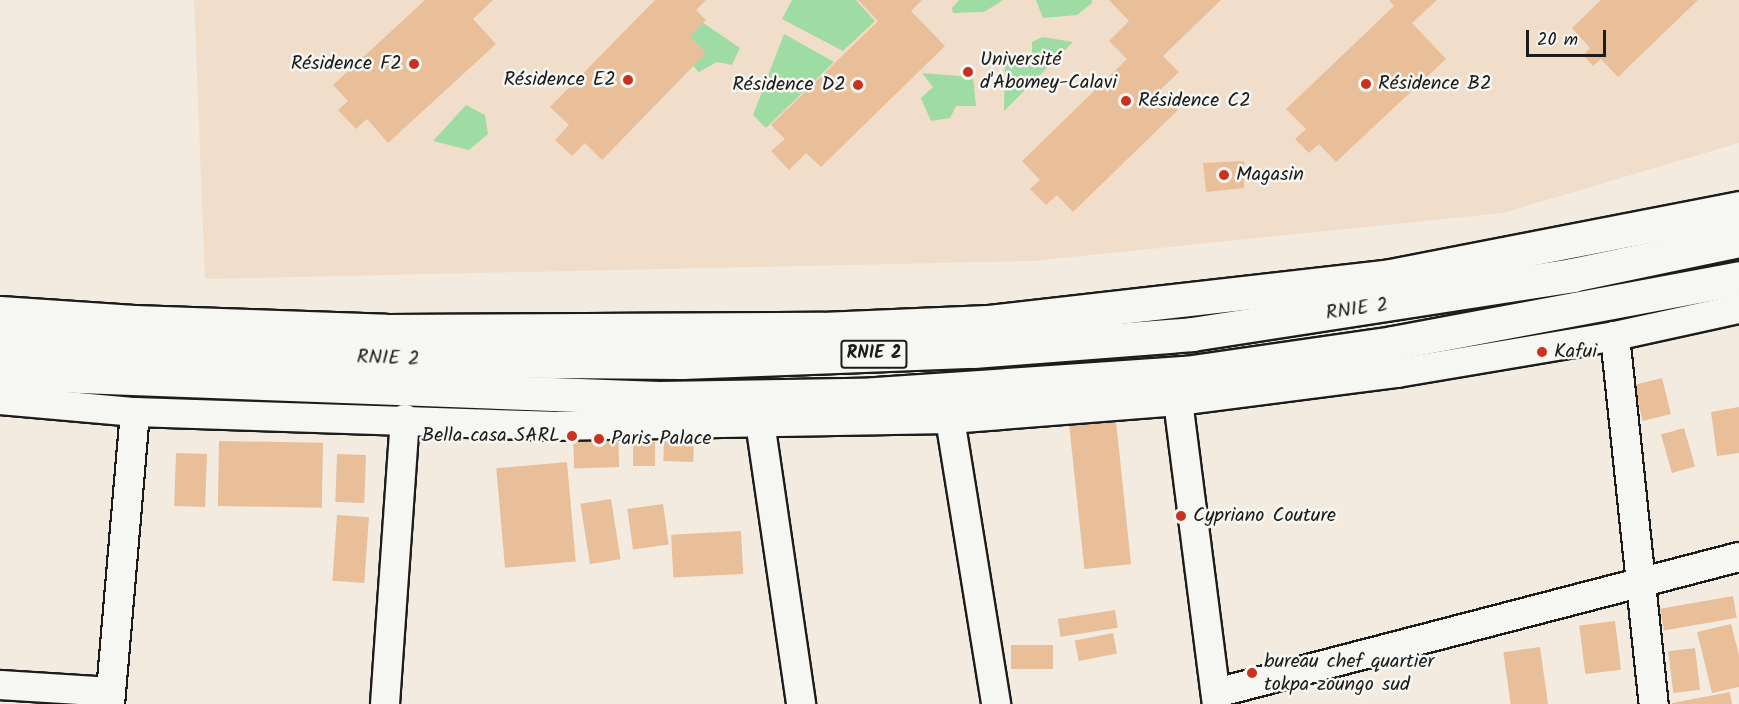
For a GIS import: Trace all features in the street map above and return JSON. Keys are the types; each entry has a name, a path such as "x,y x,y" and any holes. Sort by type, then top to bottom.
{"main road":[{"path":"0,313 134,322 397,331 822,329 988,322 1385,277 1739,208"},
{"name":"RNIE 2","path":"0,342 403,360 682,362 972,351 1238,327 1572,275 1739,240"},
{"name":"RNIE 2","path":"0,373 647,398 861,395 1186,373 1393,343 1739,278"}],"street":[{"path":"0,400 135,412 405,419 562,426 950,419 1178,401 1397,373 1616,336 1739,309"},
{"path":"1616,336 1654,704"},
{"path":"1178,401 1216,698 1739,557"},
{"path":"0,685 110,698 135,412"},
{"path":"385,704 405,419"},
{"path":"950,419 996,704"},
{"path":"760,422 801,704"}],"shaded area":[{"name":"Université d'Abomey-Calavi","path":"194,0 1739,0 1739,143 1503,213 1033,261 205,279"}],"green space":[{"path":"792,0 856,0 875,21 843,51 782,19"},
{"path":"959,0 1003,0 984,12 953,13 952,8"},
{"path":"1036,0 1092,0 1092,3 1077,15 1043,18"},
{"path":"699,20 740,48 732,65 717,62 699,72 685,58 686,28"},
{"path":"784,34 834,62 766,128 753,115"},
{"path":"1042,37 1073,42 1004,111 1005,62 1032,54 1032,42"},
{"path":"922,73 973,77 976,106 956,106 950,118 931,121 921,98 933,87"},
{"path":"466,105 485,115 488,134 469,150 433,141"}],"building":[{"name":"Résidence F2","path":"425,0 493,0 473,19 496,44 388,143 367,119 356,129 338,110 348,101 333,85"},
{"name":"Résidence E2","path":"655,0 706,0 696,10 706,20 690,37 706,53 602,160 585,143 572,156 555,140 569,125 550,107"},
{"name":"Résidence D2","path":"858,0 922,0 911,11 945,46 821,167 806,153 789,170 771,151 785,139 771,125 878,21"},
{"name":"Résidence C2","path":"1109,0 1221,0 1163,56 1179,72 1159,91 1178,110 1073,212 1057,195 1046,205 1030,189 1040,180 1022,161 1127,59 1109,41 1129,21"},
{"name":"Résidence B2","path":"1389,0 1437,0 1412,23 1446,59 1336,162 1319,144 1309,153 1295,139 1306,129 1286,109 1394,6"},
{"path":"1601,0 1698,0 1618,77 1601,59 1593,66 1583,55 1590,48 1572,28"},
{"name":"Magasin","path":"1244,161 1244,188 1206,192 1203,163"},
{"path":"1662,378 1671,414 1643,421 1634,385"},
{"path":"1739,407 1739,453 1717,456 1711,412"},
{"path":"1116,421 1131,564 1084,569 1069,426"},
{"path":"1684,428 1695,466 1672,473 1661,435"},
{"path":"618,433 619,467 574,469 573,435"},
{"path":"219,441 323,443 322,508 218,506"},
{"path":"664,441 694,442 693,462 663,461"},
{"path":"633,442 655,442 655,466 633,466"},
{"path":"176,453 207,454 205,507 174,506"},
{"path":"337,454 366,455 364,503 335,502"},
{"path":"567,462 576,562 505,568 496,468"},
{"path":"611,499 621,559 590,564 580,504"},
{"path":"663,504 669,545 633,550 627,509"},
{"path":"337,515 369,517 364,583 332,581"},
{"path":"741,531 743,574 673,578 671,535"},
{"path":"1733,596 1737,618 1664,631 1660,609"},
{"path":"1115,610 1118,628 1061,637 1058,619"},
{"path":"1615,621 1621,670 1585,674 1579,625"},
{"path":"1731,624 1739,655 1739,687 1712,693 1697,632"},
{"path":"1113,633 1117,654 1079,661 1075,640"},
{"path":"1011,645 1053,645 1053,669 1011,669"},
{"path":"1540,647 1548,704 1511,704 1503,652"},
{"path":"1695,648 1700,690 1673,693 1668,651"},
{"path":"1730,692 1732,704 1672,704 1672,703"}],"place":[{"name":"Résidence F2","path":"414,64"},
{"name":"Université d'Abomey-Calavi","path":"968,72"},
{"name":"Résidence E2","path":"628,80"},
{"name":"Résidence B2","path":"1366,84"},
{"name":"Résidence D2","path":"858,85"},
{"name":"Résidence C2","path":"1126,101"},
{"name":"Magasin","path":"1224,175"},
{"name":"Kafui","path":"1542,352"},
{"name":"Bella casa SARL","path":"572,436"},
{"name":"Paris Palace","path":"599,439"},
{"name":"Cypriano Couture","path":"1181,516"},
{"name":"bureau chef quartier tokpa zoungo sud","path":"1252,673"}]}
